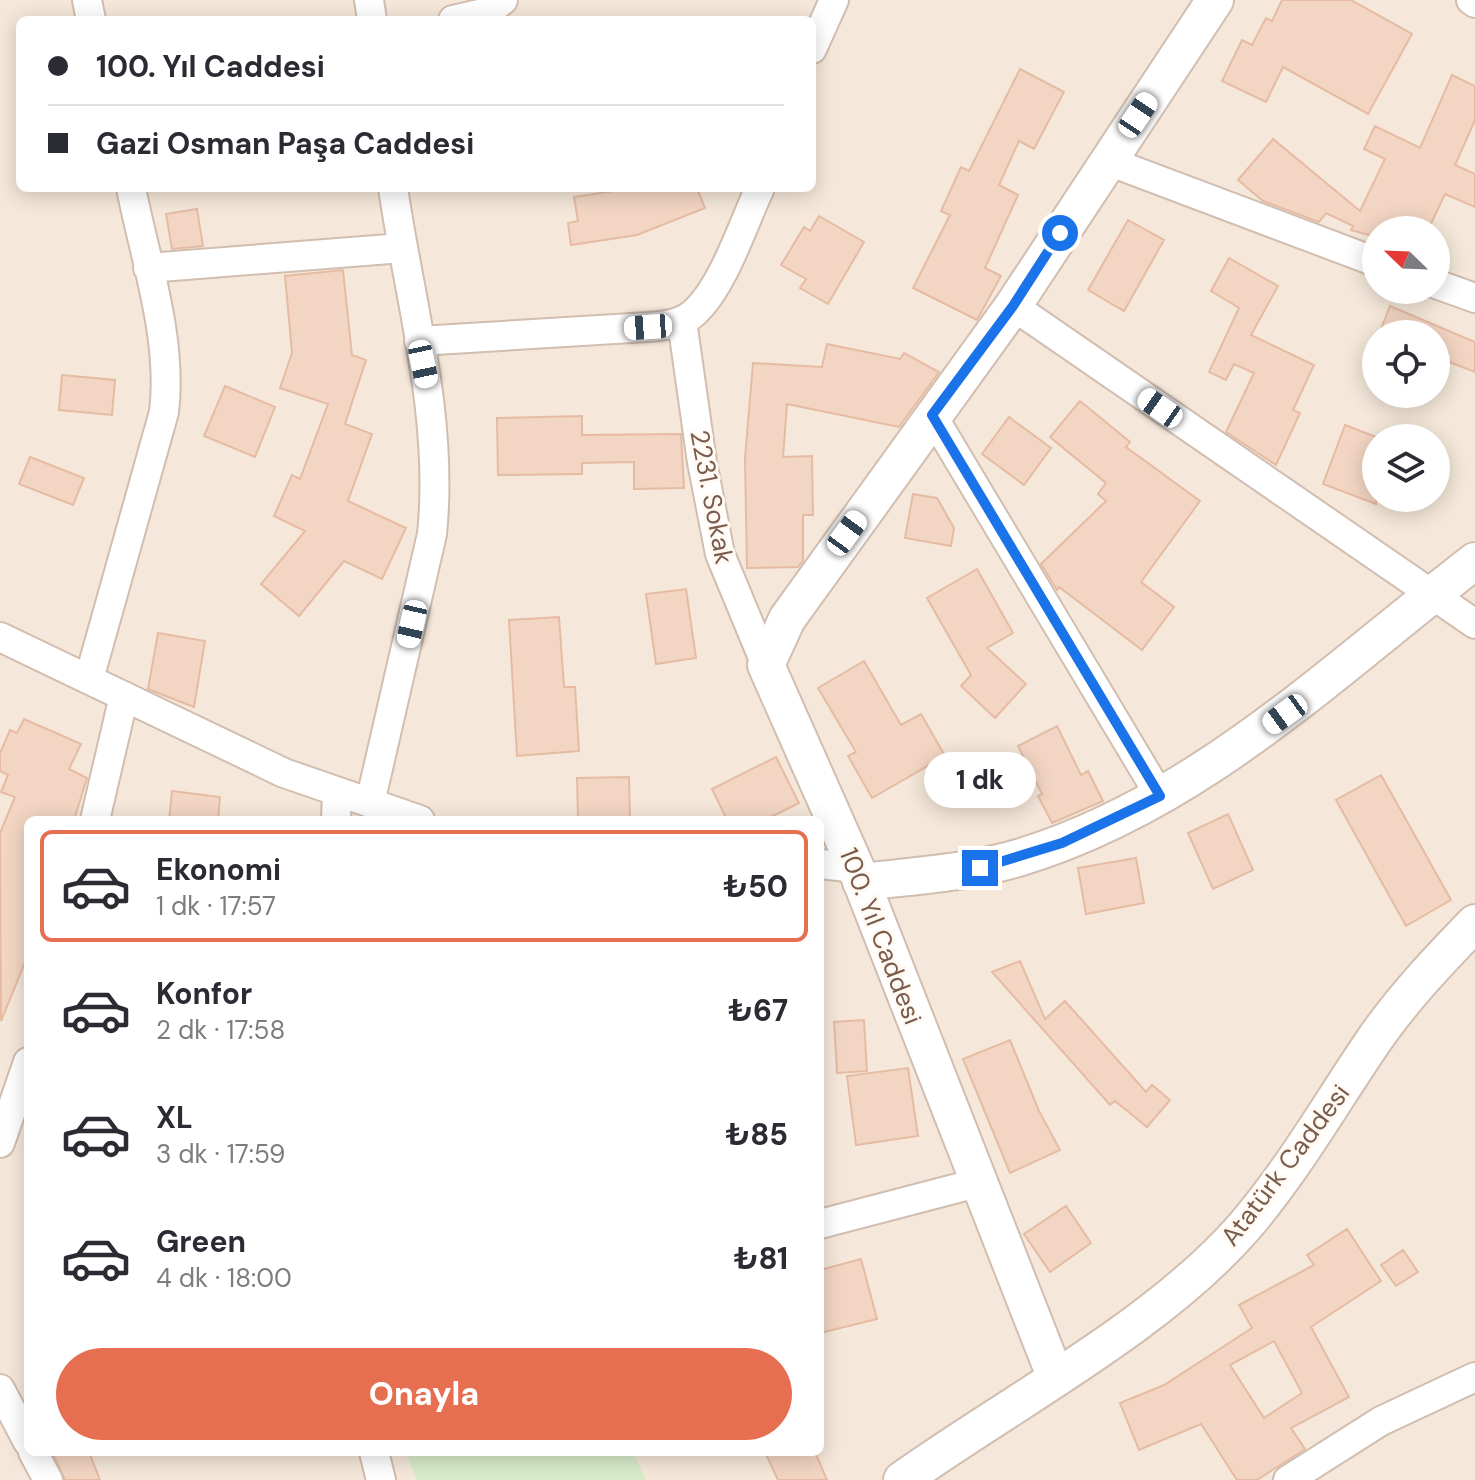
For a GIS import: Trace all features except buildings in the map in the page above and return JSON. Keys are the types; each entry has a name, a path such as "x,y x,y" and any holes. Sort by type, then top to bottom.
{"street":[{"path":"470,16 488,12 503,0"},
{"path":"816,40 834,0"},
{"path":"766,665 787,619 1013,306 1215,0"},
{"path":"1108,161 1362,257"},
{"path":"89,679 164,412 165,366 132,192"},
{"path":"370,803 432,534 435,504 432,408 394,192"},
{"path":"419,341 656,326 682,321 695,312 713,288 758,192"},
{"path":"148,268 402,248"},
{"path":"1450,289 1475,298"},
{"path":"1013,306 1475,624"},
{"name":"2231. Sokak","path":"682,321 705,477 720,554 766,665"},
{"path":"932,415 1160,796"},
{"path":"824,865 859,875 980,868 1062,843 1160,796 1227,757 1475,561"},
{"path":"0,637 284,773 408,816"},
{"name":"100. Yıl Caddesi","path":"766,665 859,875 1055,1376"},
{"path":"96,816 124,696"},
{"path":"336,816 337,792"},
{"name":"Atatürk Caddesi","path":"902,1480 1169,1297 1203,1269 1243,1227 1333,1106 1373,1042 1409,995 1475,923"},
{"path":"0,1143 24,1074"},
{"path":"824,1223 977,1183"},
{"path":"1288,1480 1381,1421 1475,1377"},
{"path":"0,1389 24,1434"},
{"path":"35,1456 48,1480"},
{"path":"375,1456 381,1480"}],"shaded area":[{"path":"0,0 1475,0 1475,1480 0,1480"}],"green space":[{"path":"407,1456 635,1456 646,1480 416,1480"}],"route":[{"path":"980,868 1062,843 1160,796 932,415 1013,306 1060,233"}]}
